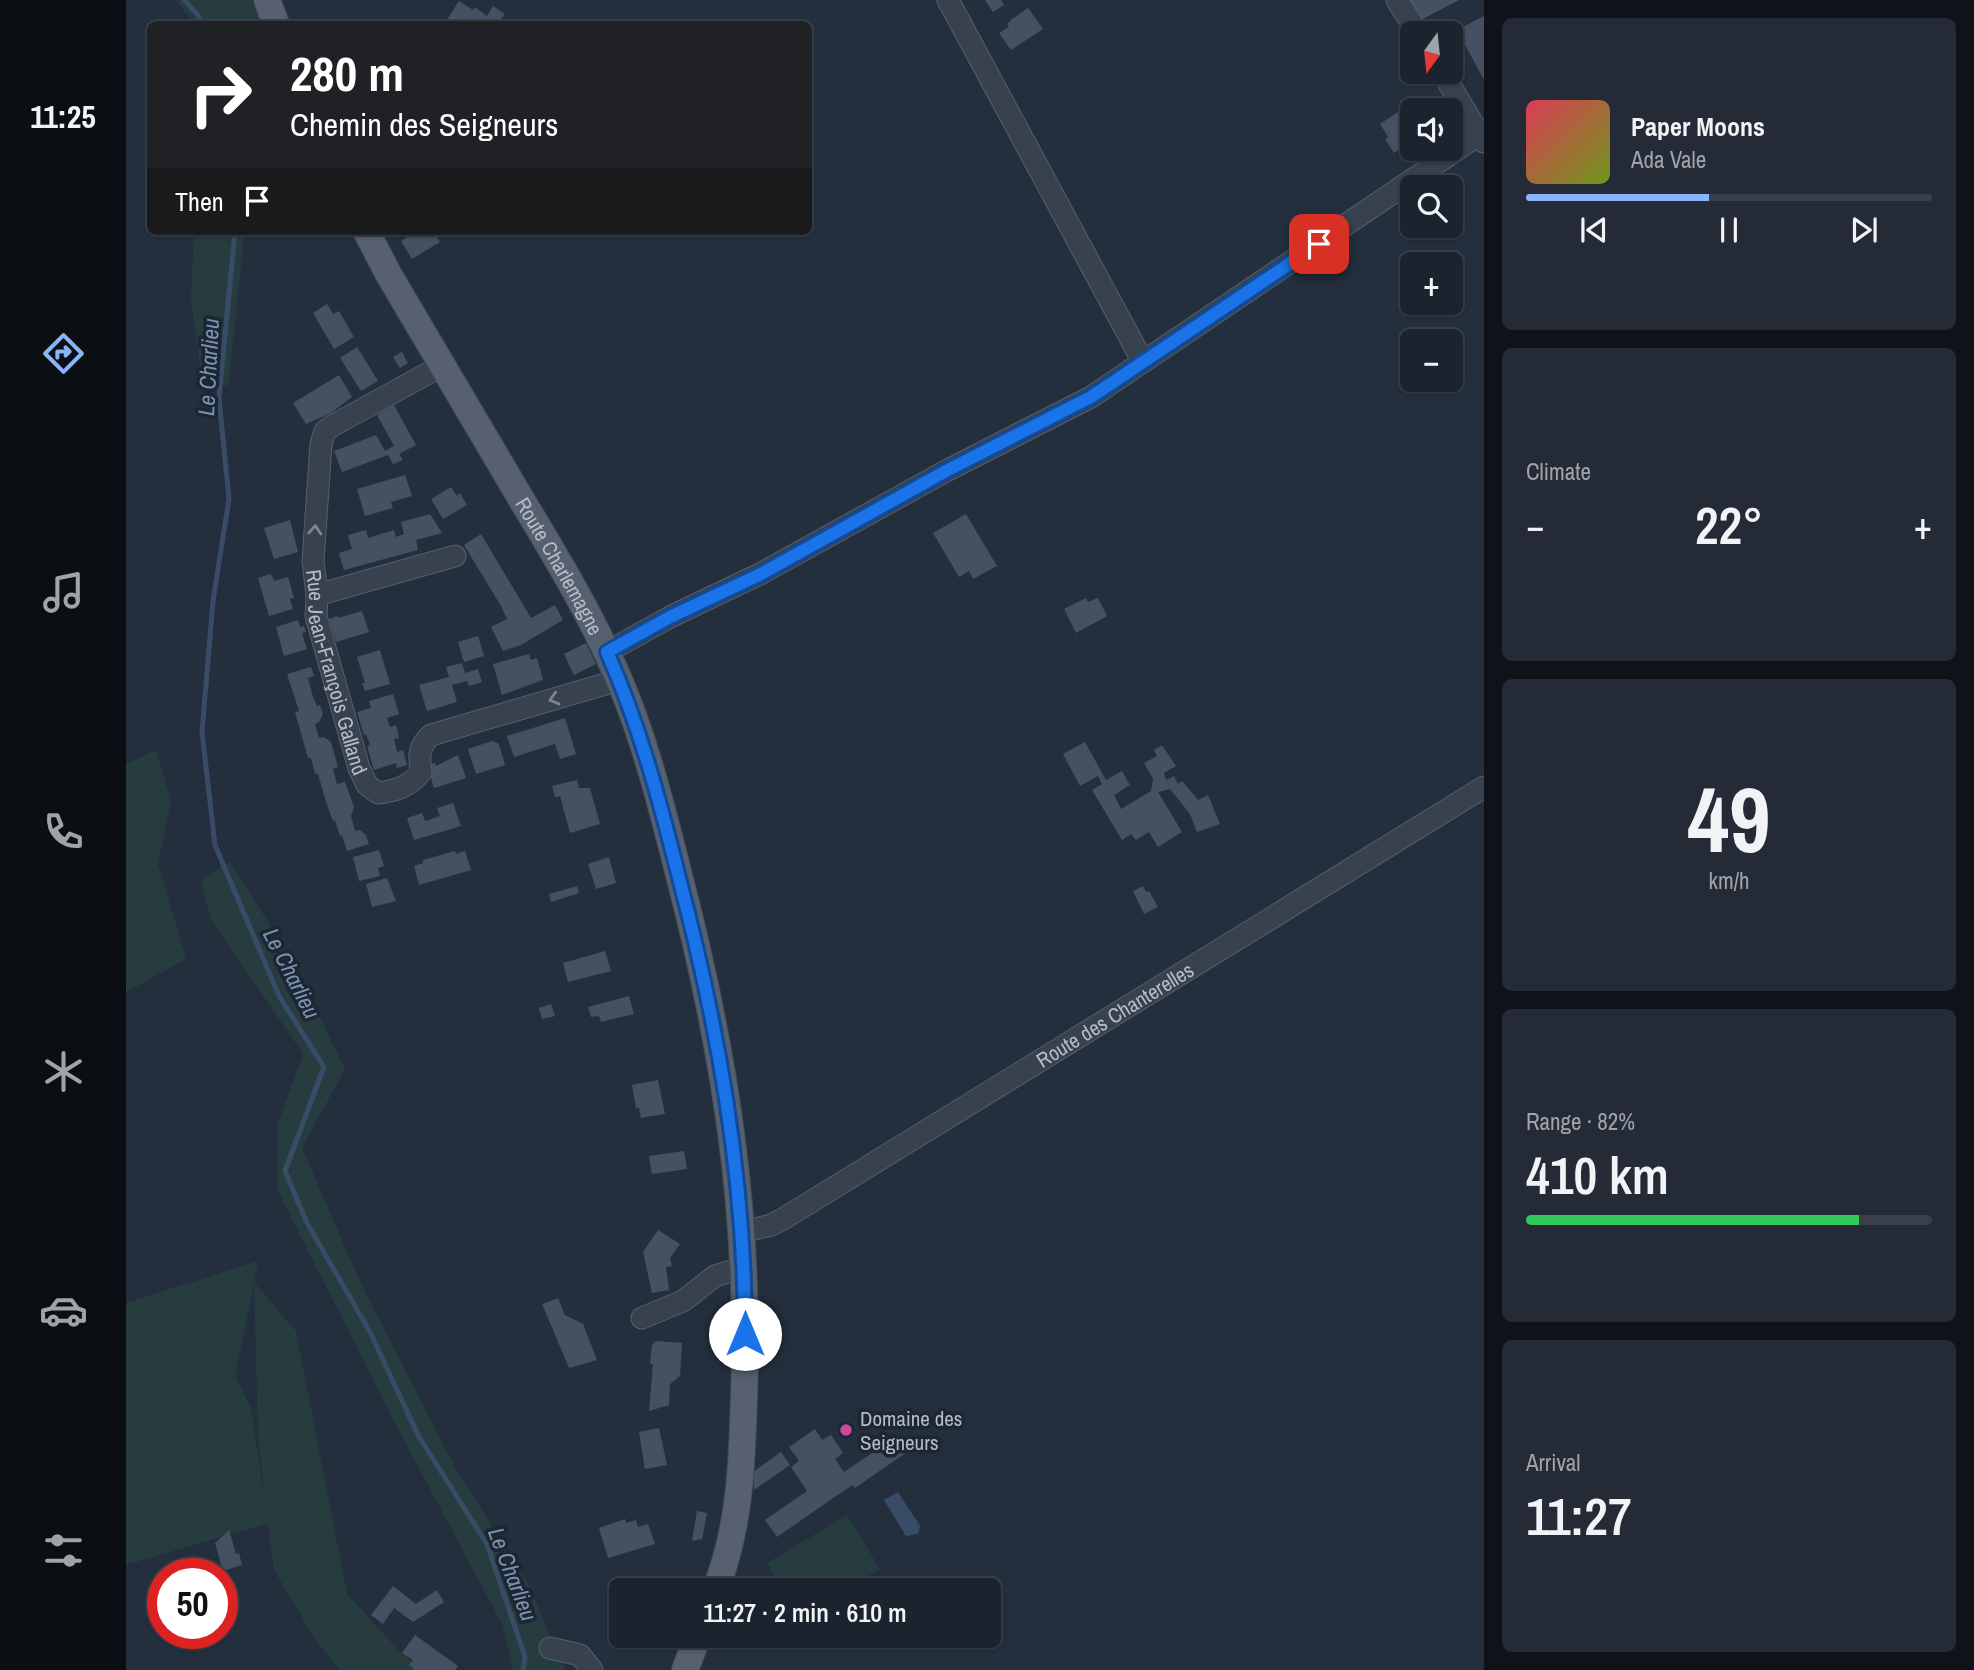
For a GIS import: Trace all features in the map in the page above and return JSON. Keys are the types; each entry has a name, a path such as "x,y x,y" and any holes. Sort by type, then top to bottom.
{"main road":[{"path":"267,0 275,21"},
{"name":"Route Charlemagne","path":"368,235 388,275 573,588 607,652 648,762 707,985 734,1146 744,1267 745,1383 740,1489 734,1527 719,1578"},
{"path":"685,1670 693,1648"}],"street":[{"path":"948,0 1143,362"},
{"path":"1397,0 1410,21"},
{"path":"607,652 670,617 761,574 946,471 1091,397 1482,138 1449,84"},
{"name":"Rue Jean-François Galland","path":"443,365 326,431 321,444 313,561 317,595 316,616 359,768 367,785 378,793 390,792 413,783 421,772 421,744 431,735 619,680"},
{"path":"317,595 455,556"},
{"name":"Route des Chanterelles","path":"743,1232 771,1225 795,1212 1484,787"},
{"path":"642,1318 683,1301 715,1276 744,1267"},
{"path":"550,1648 580,1655 592,1670"}],"green space":[{"path":"175,0 252,0 261,21 193,21"},
{"path":"194,235 253,235 244,239 228,386 202,383 191,297"},
{"path":"156,750 171,801 158,863 186,959 126,992 126,764"},
{"path":"230,862 291,958 345,1069 302,1148 362,1286 457,1471 528,1583 565,1670 511,1670 513,1669 502,1624 389,1412 278,1191 278,1123 303,1054 211,919 201,880"},
{"path":"258,1261 254,1282 296,1331 347,1594 402,1654 424,1670 340,1670 315,1639 274,1570 268,1523 126,1565 126,1303","holes":["254,1283 258,1434 264,1494 251,1409 235,1375"]},
{"path":"847,1515 880,1569 865,1578 776,1578 767,1563"}],"water":[{"path":"898,1492 920,1526 918,1534 906,1536 884,1500"}],"building":[{"path":"985,0 1001,0 1004,5 993,12"},
{"path":"1408,0 1459,0 1421,20"},
{"path":"459,1 473,10 475,7 487,16 493,6 505,14 502,21 446,21"},
{"path":"1028,8 1043,29 1011,50 999,33 1009,27 1007,24 1012,19"},
{"path":"1484,16 1484,80 1463,41 1463,27"},
{"path":"1398,112 1400,114 1400,150 1394,153 1380,124"},
{"path":"411,235 440,235 437,237 440,242 412,259 401,241"},
{"path":"327,304 333,314 339,311 354,337 334,349 313,313"},
{"path":"357,347 378,381 361,391 340,358"},
{"path":"402,352 408,363 400,368 393,357"},
{"path":"339,375 352,397 331,413 306,424 293,403"},
{"path":"394,405 416,445 399,454 403,460 393,464 388,455 342,472 334,451 376,435 385,451 394,446 377,415"},
{"path":"405,475 412,496 391,502 393,508 365,516 357,489"},
{"path":"451,487 457,496 460,493 467,505 443,519 431,499"},
{"path":"430,514 442,533 416,540 418,550 344,570 339,553 352,549 348,535 366,530 368,538 394,530 396,537 404,534 401,522"},
{"path":"966,514 997,566 973,579 969,571 959,577 933,533"},
{"path":"290,520 298,552 274,559 264,528"},
{"path":"481,534 531,618 555,605 563,620 521,645 503,651 491,627 507,619 464,545"},
{"path":"271,574 274,581 288,577 294,598 290,599 293,609 269,616 258,578"},
{"path":"1086,598 1088,602 1098,598 1107,616 1076,633 1064,609"},
{"path":"362,611 369,632 336,642 329,619"},
{"path":"298,620 300,627 304,626 306,632 302,633 307,649 284,656 276,627"},
{"path":"478,636 484,656 464,662 458,642"},
{"path":"586,643 596,664 574,675 564,654"},
{"path":"380,650 390,684 365,691 357,657"},
{"path":"529,654 531,660 537,658 543,680 502,695 493,664"},
{"path":"462,663 465,673 478,669 482,682 469,686 467,681 452,685 457,702 427,711 419,685 449,677 446,667"},
{"path":"311,667 314,676 308,678 313,697 323,714 315,724 319,738 324,737 331,742 338,767 333,769 337,784 345,782 354,807 351,816 355,831 360,830 366,835 369,844 347,851 335,820 333,821 318,774 315,774 311,758 308,758 295,712 299,711 287,674"},
{"path":"393,694 399,714 387,718 390,727 396,725 399,738 394,739 397,752 403,750 407,765 397,768 396,763 374,770 367,746 370,745 357,712 371,708 369,701"},
{"path":"565,718 576,754 560,759 555,744 514,757 507,736"},
{"path":"492,741 499,744 505,765 476,774 468,749"},
{"path":"1085,742 1106,780 1122,771 1130,785 1114,795 1121,809 1151,791 1153,779 1144,763 1157,756 1154,750 1162,745 1176,766 1164,773 1166,780 1174,776 1178,784 1182,781 1198,800 1208,795 1220,824 1197,832 1190,814 1170,789 1158,792 1182,832 1158,847 1149,832 1136,840 1131,834 1122,840 1092,790 1102,784 1098,776 1080,786 1063,754"},
{"path":"458,755 466,778 434,788 427,765 435,763 436,766"},
{"path":"577,780 579,788 590,788 600,824 570,833 560,796 555,797 552,786"},
{"path":"453,803 461,826 414,840 407,818 422,813 425,821 440,816 437,808"},
{"path":"379,850 384,866 378,868 380,876 359,881 353,857"},
{"path":"455,851 456,854 465,851 471,870 419,885 414,866 423,863 423,860"},
{"path":"609,857 616,883 596,889 588,864"},
{"path":"387,878 396,901 372,907 366,884"},
{"path":"577,886 579,893 551,902 549,894"},
{"path":"1143,886 1158,907 1144,914 1133,891"},
{"path":"605,951 611,971 568,982 563,963"},
{"path":"629,996 634,1014 601,1022 599,1016 591,1017 588,1007"},
{"path":"551,1004 555,1016 542,1019 539,1008"},
{"path":"658,1080 665,1114 641,1118 639,1108 636,1108 632,1085"},
{"path":"684,1151 687,1169 652,1174 649,1156"},
{"path":"658,1230 680,1244 670,1258 672,1266 666,1267 669,1290 652,1293 643,1252"},
{"path":"558,1298 565,1315 583,1324 597,1360 569,1368 542,1304"},
{"path":"656,1341 682,1343 680,1376 670,1384 669,1405 649,1411 653,1364 650,1364 652,1345"},
{"path":"659,1428 667,1465 645,1469 639,1432"},
{"path":"815,1429 822,1440 831,1435 843,1453 835,1459 844,1472 896,1437 907,1452 777,1537 765,1520 807,1491 791,1467 799,1461 789,1447"},
{"path":"781,1452 790,1465 754,1490 753,1472"},
{"path":"697,1511 707,1513 702,1539 692,1541"},
{"path":"625,1519 626,1523 636,1520 638,1527 648,1524 655,1544 608,1558 599,1528"},
{"path":"229,1530 242,1565 238,1566 238,1558 219,1558 215,1543"},
{"path":"393,1586 416,1604 437,1590 444,1602 413,1622 394,1608 383,1624 371,1615"},
{"path":"415,1635 458,1666 455,1670 415,1670 409,1665 413,1660 402,1653"}],"waterway":[{"name":"Le Charlieu","path":"184,0 201,21"},
{"name":"Le Charlieu","path":"235,235 219,398 229,499 213,601 202,732 215,845 279,996 324,1067 285,1171 307,1223 370,1332 419,1437 487,1544 525,1657 523,1670"}],"place":[{"name":"Domaine des Seigneurs","path":"846,1430"}],"route":[{"path":"745,1334 743,1232 734,1146 707,985 659,798 638,729 607,652 670,617 761,574 946,471 1091,397 1319,244"}]}
